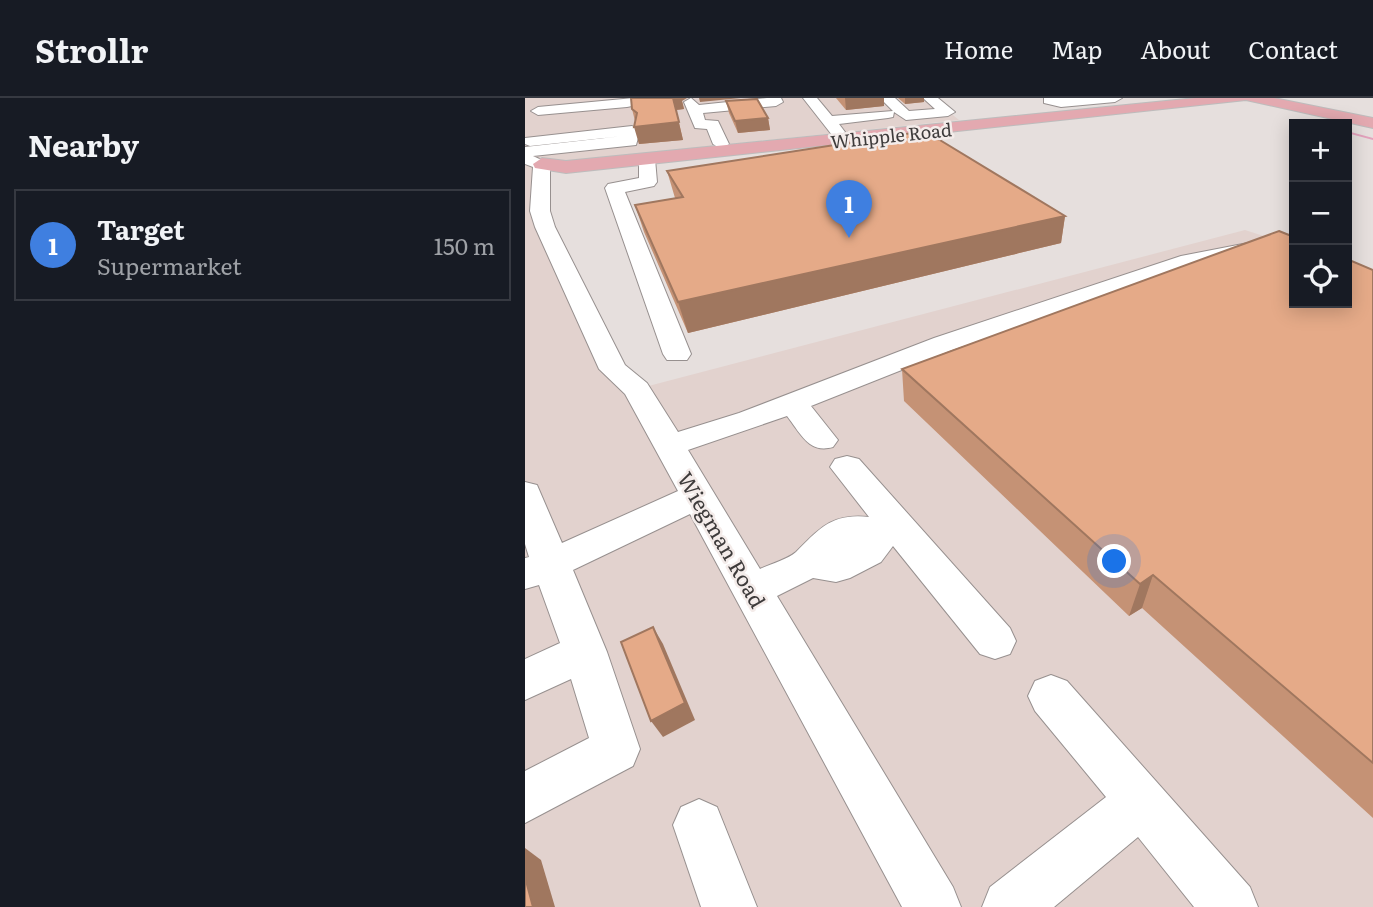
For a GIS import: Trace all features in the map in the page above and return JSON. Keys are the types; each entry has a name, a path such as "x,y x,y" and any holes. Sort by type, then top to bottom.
{"main road":[{"name":"Whipple Road","path":"529,156 721,144 833,127 936,118 975,123 1042,105 1189,98"},
{"path":"1252,98 1373,122"},
{"name":"Whipple Road","path":"529,156 566,167 975,123 1234,99 1324,119"},
{"name":"Whipple Road","path":"1352,125 1373,129"}],"street":[{"path":"694,109 776,102 774,98"},
{"path":"810,98 833,127 888,114"},
{"path":"887,98 906,116 936,118 948,112 930,98"},
{"path":"949,98 975,123"},
{"path":"541,105 627,101"},
{"name":"Wiegman Road","path":"541,105 529,156 540,211 535,229 613,369 637,389 670,445 933,907"},
{"path":"694,109 782,112"},
{"path":"694,109 700,125 713,124 721,144"},
{"path":"632,131 630,142 529,156 632,131"},
{"path":"647,159 648,181 614,188 677,354"},
{"path":"670,445 793,403 943,344 1189,261 1248,249 1289,251"},
{"path":"793,403 822,440"},
{"path":"847,467 890,529 995,641"},
{"path":"525,494 538,569 585,652 616,749 525,798"},
{"path":"538,569 698,496"},
{"path":"752,590 809,563 836,567 868,552 890,529"},
{"path":"525,680 585,652"},
{"path":"1051,696 1230,907"},
{"path":"1010,907 1142,802"},
{"path":"699,825 729,907"}],"shaded area":[{"path":"525,98 932,98 959,120 542,164 540,211 637,389 1245,230 1289,244 1289,308 1352,308 1352,297 1373,271 1373,907 525,907"}],"building":[{"path":"631,98 673,98 679,122 634,127 637,113 632,109"},
{"path":"757,99 768,118 735,121 726,101"},
{"path":"925,131 1065,216 678,302 635,205 683,197 667,171"},
{"path":"1279,231 1289,235 1289,308 1352,308 1352,261 1373,270 1373,763 1153,575 1140,584 902,369"},
{"path":"653,627 685,703 651,721 621,642"},
{"path":"525,877 533,907 525,907"}],"waterway":[{"path":"1352,133 1373,139"}],"place":[{"name":"Target","path":"849,238"}]}
